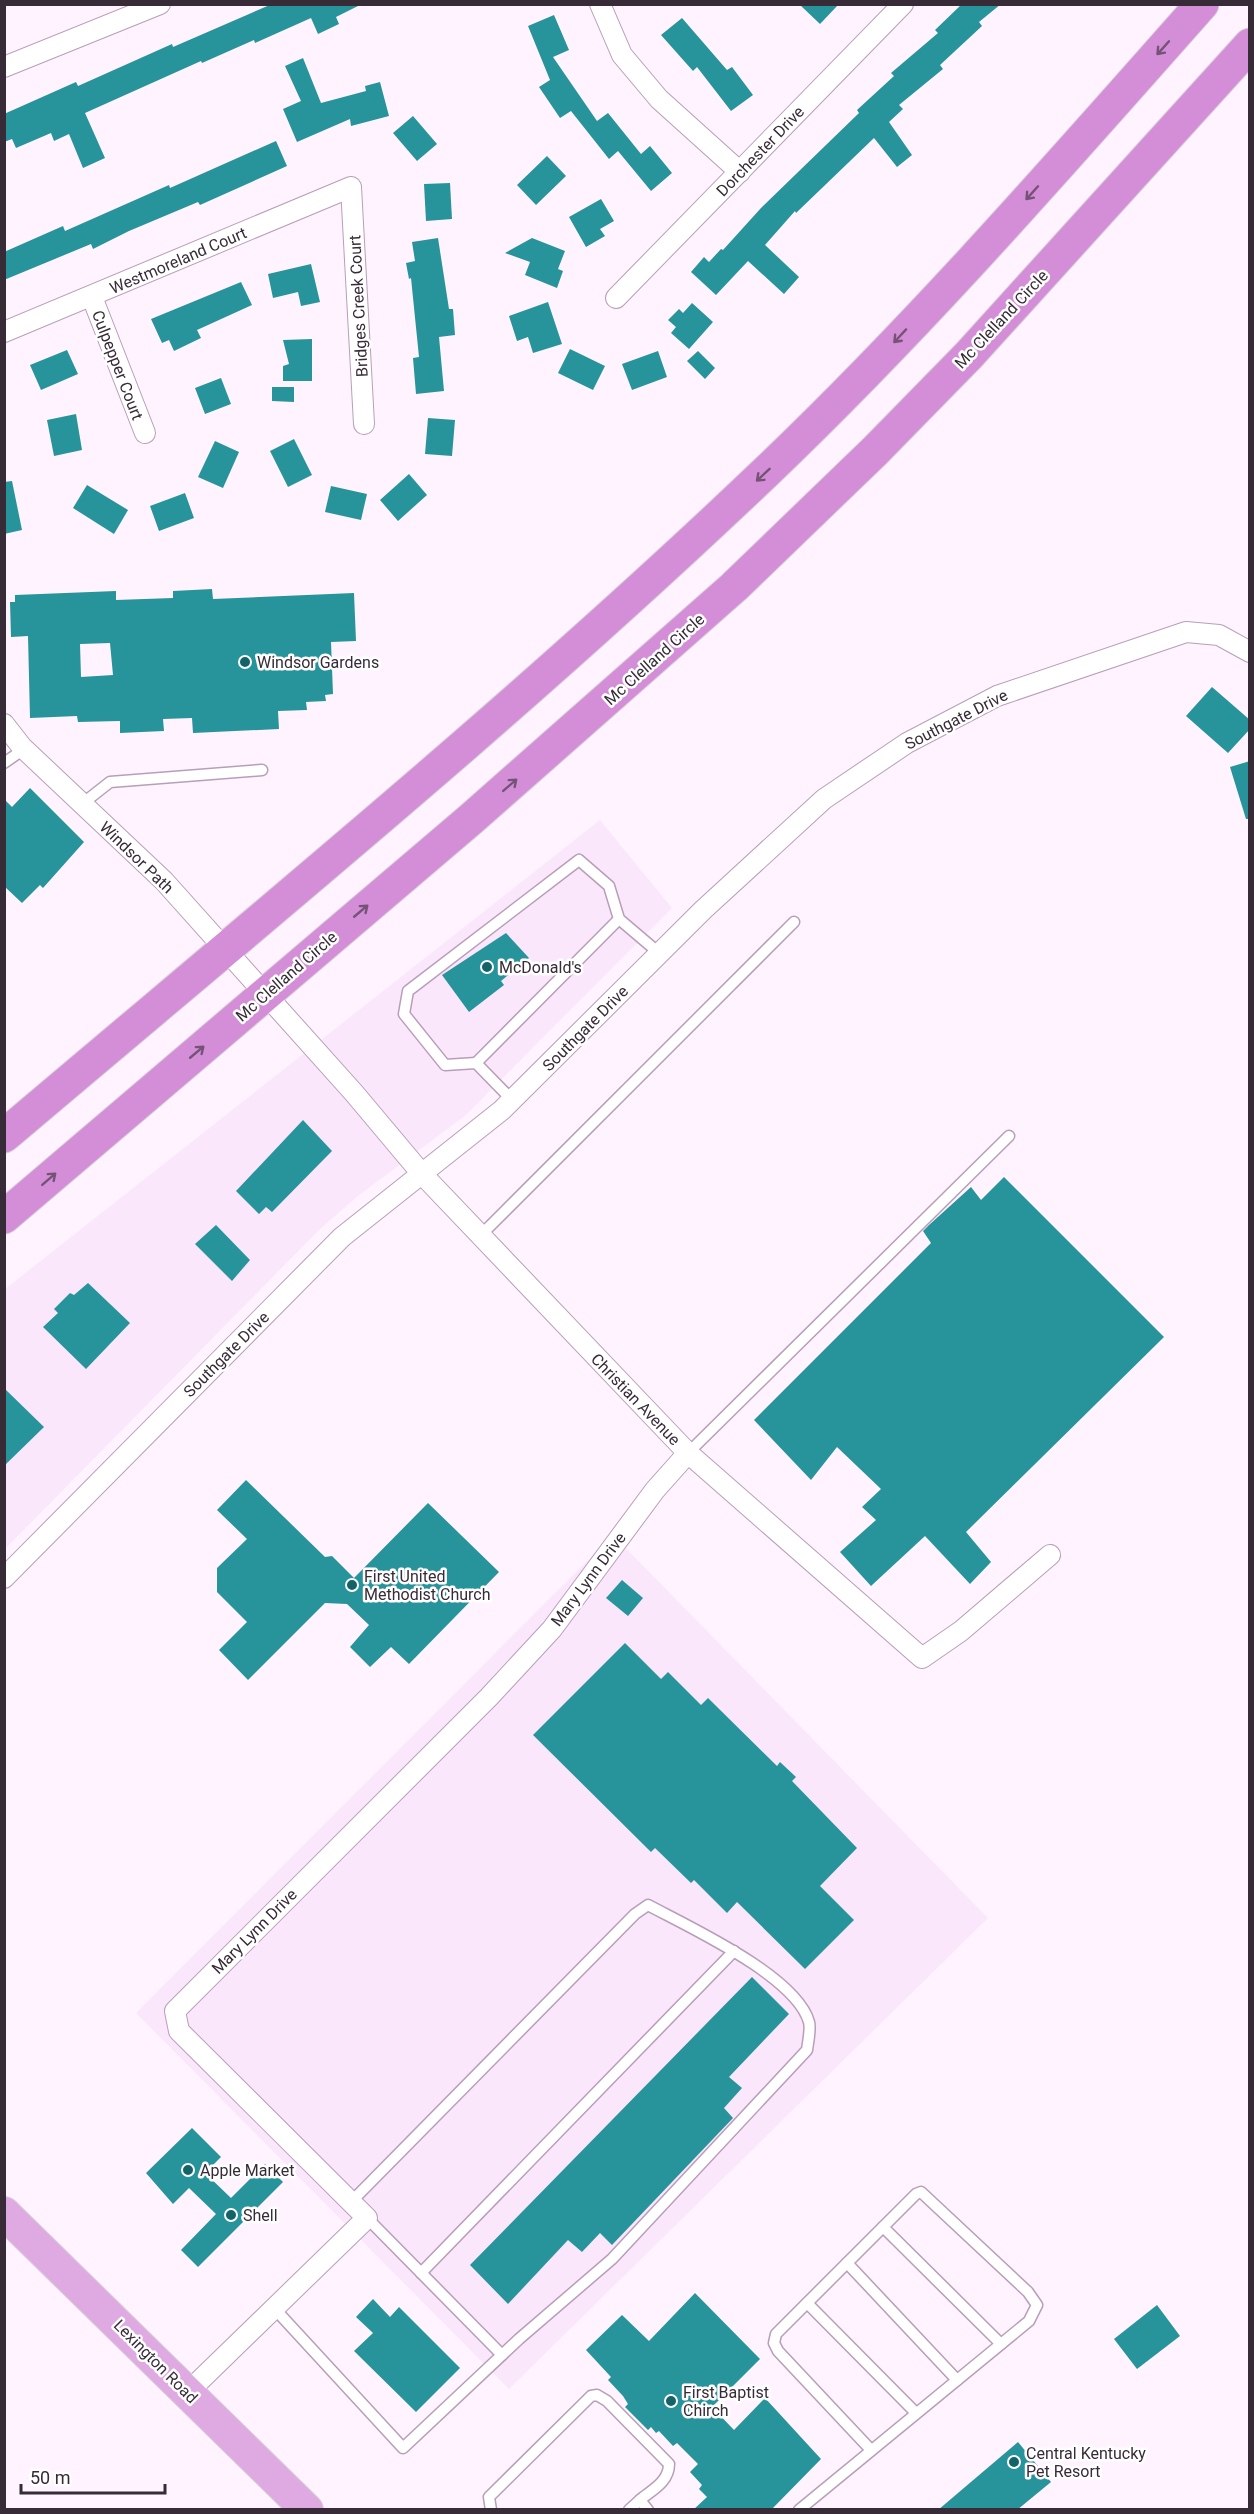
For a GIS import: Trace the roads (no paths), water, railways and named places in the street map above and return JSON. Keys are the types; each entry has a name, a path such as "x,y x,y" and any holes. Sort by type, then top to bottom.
{"highway":[{"path":"4,1136 564,657 768,470 842,397 956,276 1202,4"},
{"name":"Mc Clelland Circle","path":"4,1217 549,752 725,595 819,506 1003,319 1250,45"}],"main road":[{"name":"Lexington Road","path":"4,2213 307,2510"}],"street":[{"path":"4,67 160,4"},
{"path":"600,4 622,55 659,99 740,172"},
{"name":"Dorchester Drive","path":"616,298 903,4"},
{"name":"Westmoreland Court","path":"4,332 351,187"},
{"name":"Bridges Creek Court","path":"351,187 364,424"},
{"name":"Culpepper Court","path":"92,297 145,433"},
{"name":"Southgate Drive","path":"4,1578 342,1237 512,1100 659,953 824,800 907,743 987,701 1185,632 1219,635 1250,652"},
{"name":"Windsor Path","path":"4,724 24,749 164,881 265,994"},
{"name":"Christian Avenue","path":"265,994 422,1174 688,1453 922,1658 961,1631 1050,1555"},
{"name":"Mary Lynn Drive","path":"367,2217 179,2031 175,2011 489,1697 552,1629 655,1490 688,1453"},
{"path":"188,2392 367,2217"}],"lane":[{"path":"4,764 24,749"},
{"path":"82,804 110,782 262,770"},
{"path":"619,919 476,1063 446,1065 404,1014 408,992 579,860 609,886 619,919 659,953"},
{"path":"480,1236 794,922"},
{"path":"476,1063 512,1100"},
{"path":"688,1453 1009,1136"},
{"path":"274,2308 403,2448 502,2355 612,2259 807,2050 809,2023 793,1996 734,1951 648,1905 635,1914 351,2202"},
{"path":"421,2273 734,1951"},
{"path":"799,2510 1029,2321 1037,2305 1028,2292 921,2192 916,2194 776,2334 774,2343 778,2351 871,2450"},
{"path":"367,2217 502,2355"},
{"path":"883,2227 1001,2344"},
{"path":"847,2263 957,2380"},
{"path":"807,2303 916,2413"},
{"path":"491,2510 489,2497 591,2397 597,2395 615,2409 669,2464 669,2472 661,2484 629,2510"},
{"path":"640,2500 648,2510"}],"place":[{"name":"Windsor Gardens","path":"245,662"},
{"name":"McDonald's","path":"487,967"},
{"name":"First United Methodist Church","path":"352,1585"},
{"name":"Apple Market","path":"188,2170"},
{"name":"Shell","path":"231,2215"},
{"name":"First Baptist Chirch","path":"671,2401"},
{"name":"Central Kentucky Pet Resort","path":"1014,2462"}]}
